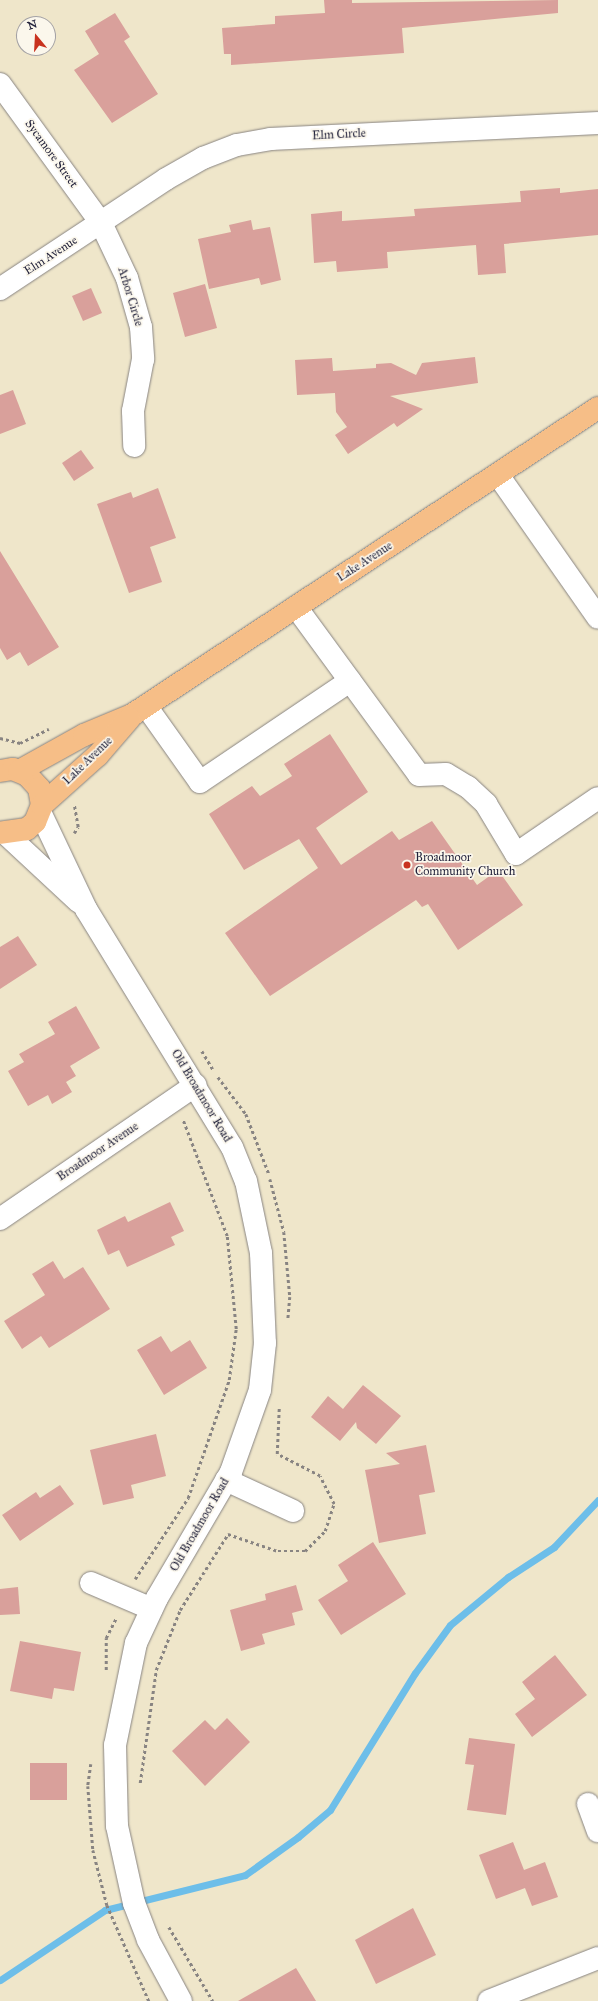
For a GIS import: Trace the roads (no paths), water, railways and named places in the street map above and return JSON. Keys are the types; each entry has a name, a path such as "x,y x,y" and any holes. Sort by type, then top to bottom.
{"main road":[{"name":"Lake Avenue","path":"6,769 139,710 598,408"},
{"name":"Lake Avenue","path":"3,834 27,829 41,808 98,755 139,710"},
{"path":"6,769 34,780 41,808"}],"street":[{"name":"Sycamore Street","path":"0,84 101,223"},
{"name":"Elm Circle","path":"101,223 203,158 257,141 598,123"},
{"name":"Elm Avenue","path":"0,289 101,223"},
{"name":"Arbor Circle","path":"101,223 127,278 141,327 143,360 133,411 134,446"},
{"path":"498,475 598,618"},
{"path":"296,607 419,775 446,774 468,787 486,804 516,854 598,798"},
{"path":"139,710 200,782 350,681"},
{"name":"Old Broadmoor Road","path":"41,808 86,909 215,1115 246,1181 256,1224 265,1294 260,1390 226,1480 152,1609 136,1643 115,1745 117,1826 124,1861 148,1940 181,2001"},
{"name":"Old Broadmoor Road","path":"3,834 86,909"},
{"name":"Broadmoor Avenue","path":"0,1219 196,1085"},
{"path":"226,1480 293,1511"},
{"path":"91,1583 152,1609"},
{"path":"588,1804 598,1831"},
{"path":"489,2001 598,1958"}],"waterway":[{"path":"0,1980 105,1910 245,1875 298,1837 330,1810 415,1673 450,1625 508,1577 554,1547 598,1500"}],"place":[{"name":"Broadmoor Community Church","path":"407,865"}]}
